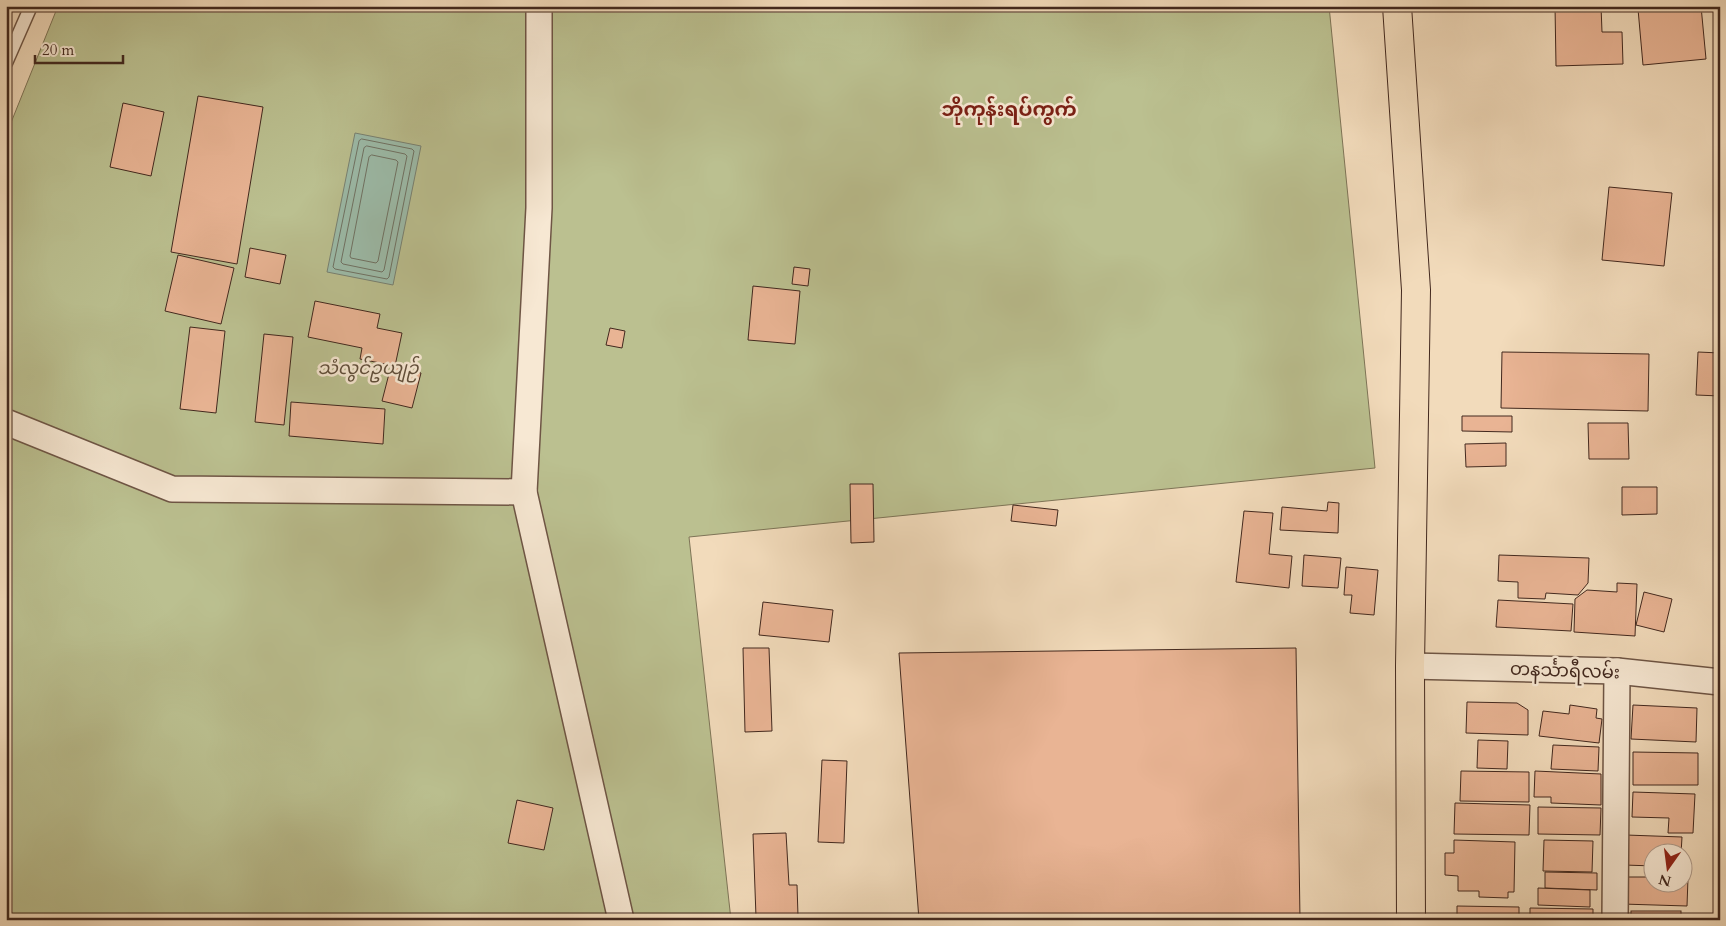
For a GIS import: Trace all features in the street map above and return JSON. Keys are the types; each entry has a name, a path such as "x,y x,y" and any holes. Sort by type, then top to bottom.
{"main road":[{"path":"1398,6 1416,290 1410,666 1411,920"}],"street":[{"path":"539,6 539,208 524,492 621,920"},
{"path":"6,422 172,489 524,492"},
{"name":"တနင်္သာရီလမ်း","path":"1410,666 1617,672 1720,682"},
{"path":"1615,920 1617,672"}],"lane":[{"path":"6,63 31,6"}],"green space":[{"name":"သံလွင်ဥယျဉ်","path":"58,6 1329,6 1375,468 689,537 731,920 6,920 6,135"}],"water":[{"path":"355,133 421,146 393,285 327,272"}],"building":[{"path":"1555,6 1601,6 1602,32 1622,32 1623,64 1556,66"},
{"path":"1701,6 1706,59 1643,65 1638,9"},
{"path":"198,96 263,107 237,264 171,252"},
{"path":"123,103 164,112 151,176 110,167"},
{"path":"1609,187 1672,193 1664,266 1602,260"},
{"path":"250,248 286,255 280,284 245,277"},
{"path":"178,255 234,268 221,324 165,311"},
{"path":"794,267 810,269 808,286 792,284"},
{"path":"753,286 800,291 795,344 748,340"},
{"path":"315,301 380,314 377,328 402,333 395,366 360,359 362,348 308,337"},
{"path":"190,327 225,331 216,413 180,409"},
{"path":"610,328 625,331 622,348 606,345"},
{"path":"264,334 293,337 284,425 255,422"},
{"path":"1502,352 1649,354 1648,411 1501,408"},
{"path":"1698,352 1720,353 1720,396 1696,395"},
{"path":"391,366 421,373 412,408 382,401"},
{"path":"291,402 385,409 383,444 289,436"},
{"path":"1462,416 1512,416 1512,432 1462,431"},
{"path":"1588,423 1628,423 1629,459 1589,459"},
{"path":"1506,443 1506,466 1466,467 1465,444"},
{"path":"850,484 873,484 874,542 851,543"},
{"path":"1622,487 1657,487 1657,514 1622,515"},
{"path":"1328,502 1339,503 1338,533 1280,530 1282,507 1327,511"},
{"path":"1013,505 1058,510 1056,526 1011,521"},
{"path":"1244,511 1273,513 1269,554 1292,556 1289,588 1236,582"},
{"path":"1304,555 1341,558 1338,588 1302,586"},
{"path":"1499,555 1589,558 1588,583 1578,595 1546,593 1545,599 1518,598 1518,582 1498,581"},
{"path":"1346,567 1378,570 1374,615 1350,613 1352,595 1344,595"},
{"path":"1617,583 1637,584 1635,636 1574,632 1575,599 1587,590 1617,592"},
{"path":"1644,592 1672,599 1664,632 1636,625"},
{"path":"1498,600 1573,604 1571,631 1496,627"},
{"path":"763,602 833,610 829,642 759,635"},
{"path":"743,648 769,648 772,731 745,732"},
{"path":"1296,648 1300,920 919,920 899,653"},
{"path":"1467,702 1517,703 1528,710 1528,735 1466,733"},
{"path":"1570,705 1597,709 1596,718 1602,719 1599,743 1539,736 1543,711 1569,714"},
{"path":"1633,705 1697,708 1696,742 1631,739"},
{"path":"1478,740 1508,741 1507,769 1477,768"},
{"path":"1553,745 1599,747 1598,771 1551,769"},
{"path":"1633,752 1698,753 1698,785 1633,785"},
{"path":"822,760 847,761 844,843 818,842"},
{"path":"1461,771 1529,772 1529,802 1460,801"},
{"path":"1535,771 1601,774 1601,805 1551,803 1551,797 1534,797"},
{"path":"1633,792 1695,794 1693,833 1668,833 1669,818 1632,817"},
{"path":"517,800 553,808 544,850 508,843"},
{"path":"1455,803 1530,805 1529,835 1454,834"},
{"path":"1538,807 1601,808 1600,835 1538,834"},
{"path":"786,833 789,885 797,885 798,916 756,917 753,834"},
{"path":"1626,835 1682,837 1682,844 1644,844 1644,866 1624,865"},
{"path":"1454,840 1515,842 1514,892 1508,892 1508,898 1479,897 1479,891 1458,891 1458,876 1445,875 1445,853 1454,853"},
{"path":"1544,840 1593,841 1592,872 1543,871"},
{"path":"1545,872 1597,873 1597,890 1545,888"},
{"path":"1623,877 1644,877 1644,894 1687,894 1687,906 1622,904"},
{"path":"1538,888 1590,890 1590,907 1538,905"},
{"path":"1457,906 1519,907 1519,920 1457,920"},
{"path":"1530,908 1593,909 1593,920 1530,920"},
{"path":"1631,911 1681,911 1681,920 1631,920"}],"district":[{"name":"ဘိုကုန်းရပ်ကွက်","path":"1009,109"}]}
